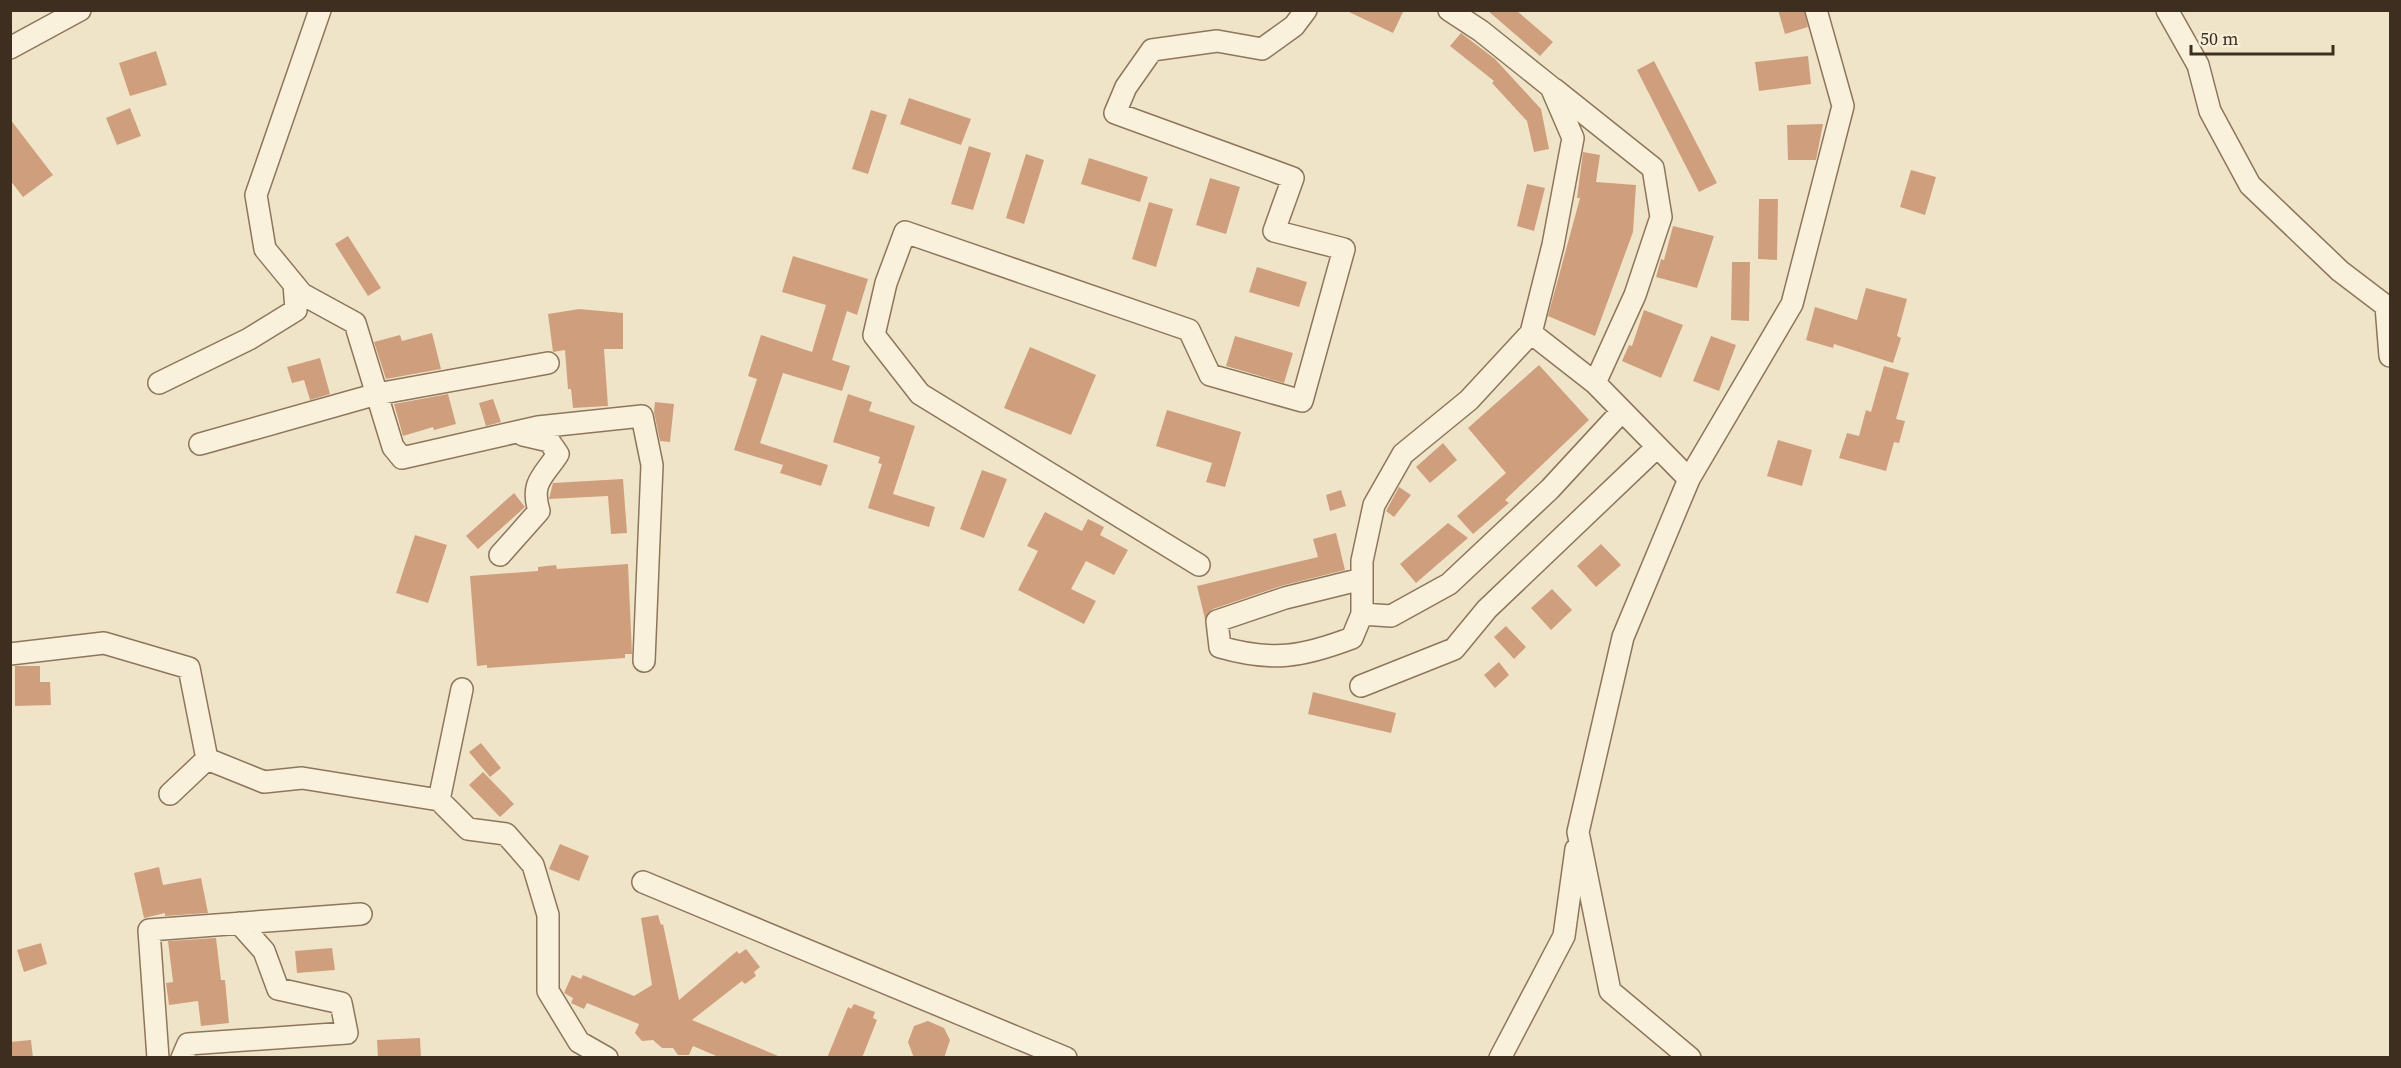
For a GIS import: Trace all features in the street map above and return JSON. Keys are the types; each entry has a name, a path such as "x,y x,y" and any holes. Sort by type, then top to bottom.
{"street":[{"path":"10,48 80,10"},
{"path":"320,10 256,195 265,249 302,294 355,323 393,447 402,458 513,432 642,416 652,465 644,661"},
{"path":"1199,565 920,394 874,335 886,283 905,232 1189,330 1210,375 1302,401 1344,249 1274,231 1293,178 1115,113 1126,87 1152,50 1217,41 1262,49 1294,26 1306,10"},
{"path":"1449,10 1481,31 1653,168 1661,217 1635,295 1595,383"},
{"path":"1500,1058 1564,936 1578,832 1623,637 1689,479 1792,304 1843,106 1816,10"},
{"path":"2167,10 2198,65 2210,111 2250,185 2340,271 2386,306 2391,356"},
{"path":"1362,579 1285,598 1217,621 1220,647 1252,656 1310,654 1352,638 1362,614 1362,579 1362,561 1374,505 1403,454 1469,400 1531,333 1553,245 1573,138 1551,87"},
{"path":"159,383 249,339 296,310 294,284"},
{"path":"1531,333 1595,383 1689,479"},
{"path":"200,444 377,394 548,363"},
{"path":"1362,614 1391,615 1449,584 1550,489 1622,411"},
{"path":"500,555 539,511 535,497 538,478 558,454 549,441 513,432"},
{"path":"1361,686 1454,649 1487,609 1657,447"},
{"path":"10,654 104,643 189,668 207,759"},
{"path":"439,800 462,689"},
{"path":"170,794 207,759"},
{"path":"207,759 264,782 302,778 439,800 468,829 506,834 532,865 548,915 548,991 579,1042 607,1058"},
{"path":"1578,832 1610,991 1690,1058"},
{"path":"644,882 1066,1058"},
{"path":"159,1058 148,930 361,914"},
{"path":"182,1058 188,1044 347,1033 341,1003 278,990 264,951 239,923"}],"building":[{"path":"1345,10 1404,10 1393,33"},
{"path":"1487,10 1516,10 1553,42 1540,56"},
{"path":"1778,10 1804,10 1808,27 1785,34"},
{"path":"1461,33 1495,59 1541,109 1549,149 1534,152 1527,121 1492,83 1494,81 1450,46"},
{"path":"156,51 167,85 130,96 119,63"},
{"path":"1808,56 1811,84 1759,91 1755,62"},
{"path":"1654,61 1717,183 1699,192 1637,70"},
{"path":"909,98 971,119 961,145 900,124"},
{"path":"130,108 141,136 117,145 106,118"},
{"path":"871,110 887,115 868,174 852,169"},
{"path":"10,119 53,175 23,197 10,180"},
{"path":"1823,124 1816,160 1788,160 1787,125"},
{"path":"969,146 991,153 973,210 951,204"},
{"path":"1583,152 1600,155 1596,182 1636,185 1633,232 1595,336 1548,316 1580,198 1577,198"},
{"path":"1026,154 1044,160 1024,224 1006,218"},
{"path":"1089,158 1148,177 1140,202 1081,184"},
{"path":"1911,170 1936,177 1925,215 1900,207"},
{"path":"1210,178 1240,187 1226,234 1196,225"},
{"path":"1527,184 1545,188 1534,231 1517,226"},
{"path":"1759,199 1778,199 1777,260 1758,259"},
{"path":"1149,202 1173,209 1156,267 1132,259"},
{"path":"1673,226 1714,236 1697,288 1656,277 1661,259 1664,260"},
{"path":"348,236 381,288 368,296 335,244"},
{"path":"793,256 868,279 857,315 847,311 832,360 850,366 842,391 783,373 760,443 828,465 821,486 780,473 783,465 734,450 757,379 748,376 761,335 812,352 826,305 782,292"},
{"path":"1732,262 1750,262 1749,321 1731,320"},
{"path":"1257,267 1307,282 1299,307 1249,292"},
{"path":"1866,288 1907,299 1897,336 1901,338 1893,363 1834,344 1833,348 1806,340 1815,307 1857,320"},
{"path":"579,309 623,313 623,349 604,349 608,406 573,408 571,389 568,389 565,350 553,352 548,314"},
{"path":"1644,310 1683,325 1661,378 1622,361 1629,345 1632,346"},
{"path":"432,333 441,369 386,379 374,342 400,335 402,341"},
{"path":"1235,336 1293,353 1284,383 1226,366"},
{"path":"1711,336 1736,345 1719,391 1693,381"},
{"path":"1030,347 1096,375 1071,435 1004,408"},
{"path":"320,358 330,394 310,400 304,380 292,383 287,367"},
{"path":"1539,365 1589,420 1505,500 1509,503 1473,534 1457,516 1506,473 1468,428"},
{"path":"1884,366 1909,373 1896,419 1905,421 1899,443 1894,442 1886,471 1839,458 1847,433 1859,436 1866,410 1871,412"},
{"path":"448,394 456,424 434,430 433,427 403,436 394,404"},
{"path":"848,394 872,402 869,411 915,426 893,494 935,507 929,527 868,508 882,464 878,463 880,457 833,442"},
{"path":"493,399 501,422 486,426 479,403"},
{"path":"655,402 674,404 670,442 660,441 654,412"},
{"path":"1167,410 1241,432 1225,487 1206,482 1212,463 1156,446"},
{"path":"1778,440 1812,450 1802,486 1767,476"},
{"path":"1443,443 1457,460 1430,483 1416,467"},
{"path":"982,470 1007,479 984,538 960,529"},
{"path":"623,479 627,533 611,534 608,496 549,499 553,483"},
{"path":"1399,487 1411,495 1394,517 1386,511"},
{"path":"1341,490 1346,506 1330,511 1326,495"},
{"path":"514,493 525,507 478,549 466,536"},
{"path":"1045,512 1082,531 1088,519 1104,527 1100,535 1128,550 1114,575 1086,561 1071,589 1096,601 1084,624 1018,590 1038,551 1027,546"},
{"path":"1448,523 1468,538 1416,583 1400,564"},
{"path":"1336,533 1345,570 1281,586 1213,609 1205,619 1197,586 1318,557 1313,539"},
{"path":"415,535 447,545 428,603 396,593"},
{"path":"1601,544 1621,565 1596,587 1577,566"},
{"path":"628,564 632,654 625,654 625,658 487,668 487,665 477,666 470,576 538,571 538,567 556,565 557,569"},
{"path":"1552,589 1572,610 1551,630 1531,608"},
{"path":"1506,626 1526,647 1514,659 1494,637"},
{"path":"1499,662 1509,675 1495,688 1484,675"},
{"path":"15,666 40,666 40,682 50,682 51,705 15,706"},
{"path":"1313,692 1396,713 1391,733 1308,714"},
{"path":"481,743 501,768 490,777 469,752"},
{"path":"483,772 514,804 500,817 469,785"},
{"path":"560,844 589,856 579,881 549,869"},
{"path":"159,867 163,885 201,878 208,913 165,916 165,913 144,918 134,873"},
{"path":"658,915 661,925 663,924 679,1000 737,951 739,954 746,949 760,967 754,972 756,976 745,984 742,981 692,1020 783,1058 721,1058 693,1046 689,1055 678,1055 673,1048 662,1048 653,1040 642,1041 635,1033 639,1024 587,1003 584,1009 571,1003 573,998 564,993 572,975 581,979 583,975 634,996 652,985 641,918"},
{"path":"216,938 221,980 225,980 229,1023 201,1026 198,1001 169,1005 166,983 173,982 168,941"},
{"path":"41,943 47,964 24,972 17,950"},
{"path":"332,948 335,970 297,973 295,951"},
{"path":"854,1004 875,1012 873,1018 877,1020 862,1058 827,1058 848,1007 851,1009"},
{"path":"928,1021 944,1028 950,1040 944,1058 914,1058 908,1042 914,1026"},
{"path":"420,1038 421,1058 378,1058 377,1040"},
{"path":"31,1040 33,1058 10,1058 10,1042"}]}
